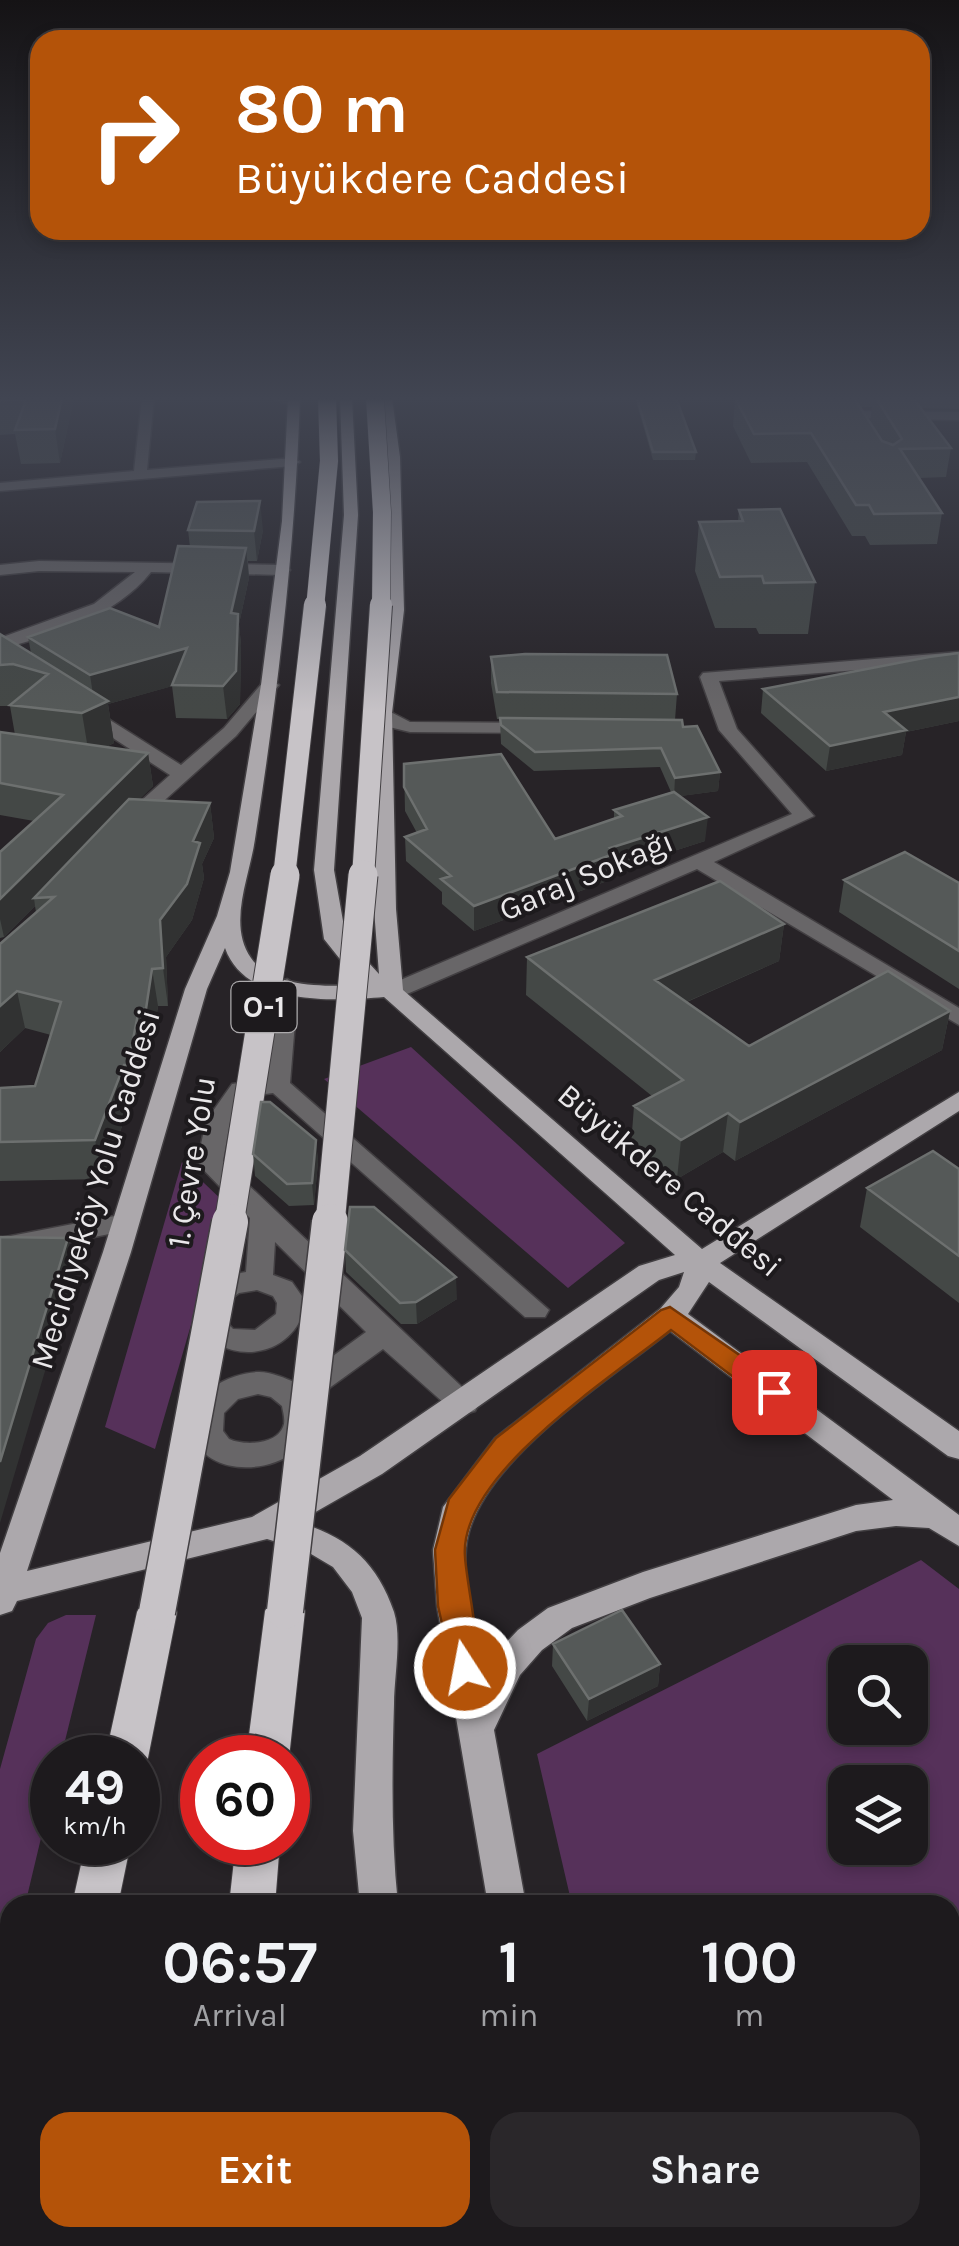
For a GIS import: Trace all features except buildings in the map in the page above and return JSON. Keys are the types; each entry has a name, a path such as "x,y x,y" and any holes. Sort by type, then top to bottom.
{"highway":[{"name":"1. Çevre Yolu","path":"131,1735 216,1309 288,854 326,503"},
{"path":"270,1735 336,1196 367,830 380,503"},
{"path":"97,1895 103,1865"},
{"path":"253,1895 256,1865"}],"main road":[{"path":"289,503 270,685 248,832 228,916 240,960 258,976 326,993 392,992 385,910 383,713 396,610 394,503"},
{"name":"Büyükdere Caddesi","path":"350,503 324,870 335,939 363,973 392,992 701,1263 959,1447"},
{"name":"Mecidiyeköy Yolu Caddesi","path":"2,1596 125,1223 196,989 228,916"},
{"path":"504,1895 454,1606 449,1550 459,1507 506,1446 670,1316 692,1292 701,1263 740,1234 959,1100"},
{"path":"2,1596 260,1528 356,1474 649,1273 684,1262 701,1263"},
{"path":"670,1316 948,1524"},
{"path":"476,1730 508,1664 530,1640 560,1618 658,1581 856,1518 896,1513 948,1524"},
{"path":"260,1528 320,1543 356,1565 369,1586 378,1618 372,1831 378,1895"}],"street":[{"path":"0,644 86,613 129,590 147,568"},
{"path":"0,570 282,570"},
{"name":"Garaj Sokağı","path":"392,992 804,816 719,729 709,676 959,657"},
{"path":"120,832 230,732 270,685"},
{"path":"66,700 182,774"},
{"path":"383,713 391,722 410,727 560,728"},
{"path":"142,770 182,774"},
{"path":"700,862 959,1018"},
{"path":"278,1085 288,986"},
{"path":"464,1403 210,1164 218,1121 241,1089 278,1085 534,1310"},
{"path":"259,1280 264,1214"},
{"path":"0,1247 125,1223"},
{"path":"294,1399 386,1333"}],"shaded area":[{"path":"411,1047 625,1243 568,1288 324,1079"},
{"path":"182,1162 226,1204 155,1449 105,1427"},
{"path":"921,1560 959,1589 959,1895 570,1895 537,1754"},
{"path":"66,1615 96,1615 66,1735 30,1735 30,1865 35,1865 27,1895 0,1895 0,1769 36,1639 48,1623"}],"route":[{"path":"465,1668 449,1550 459,1507 506,1446 670,1316 774,1392"}]}
